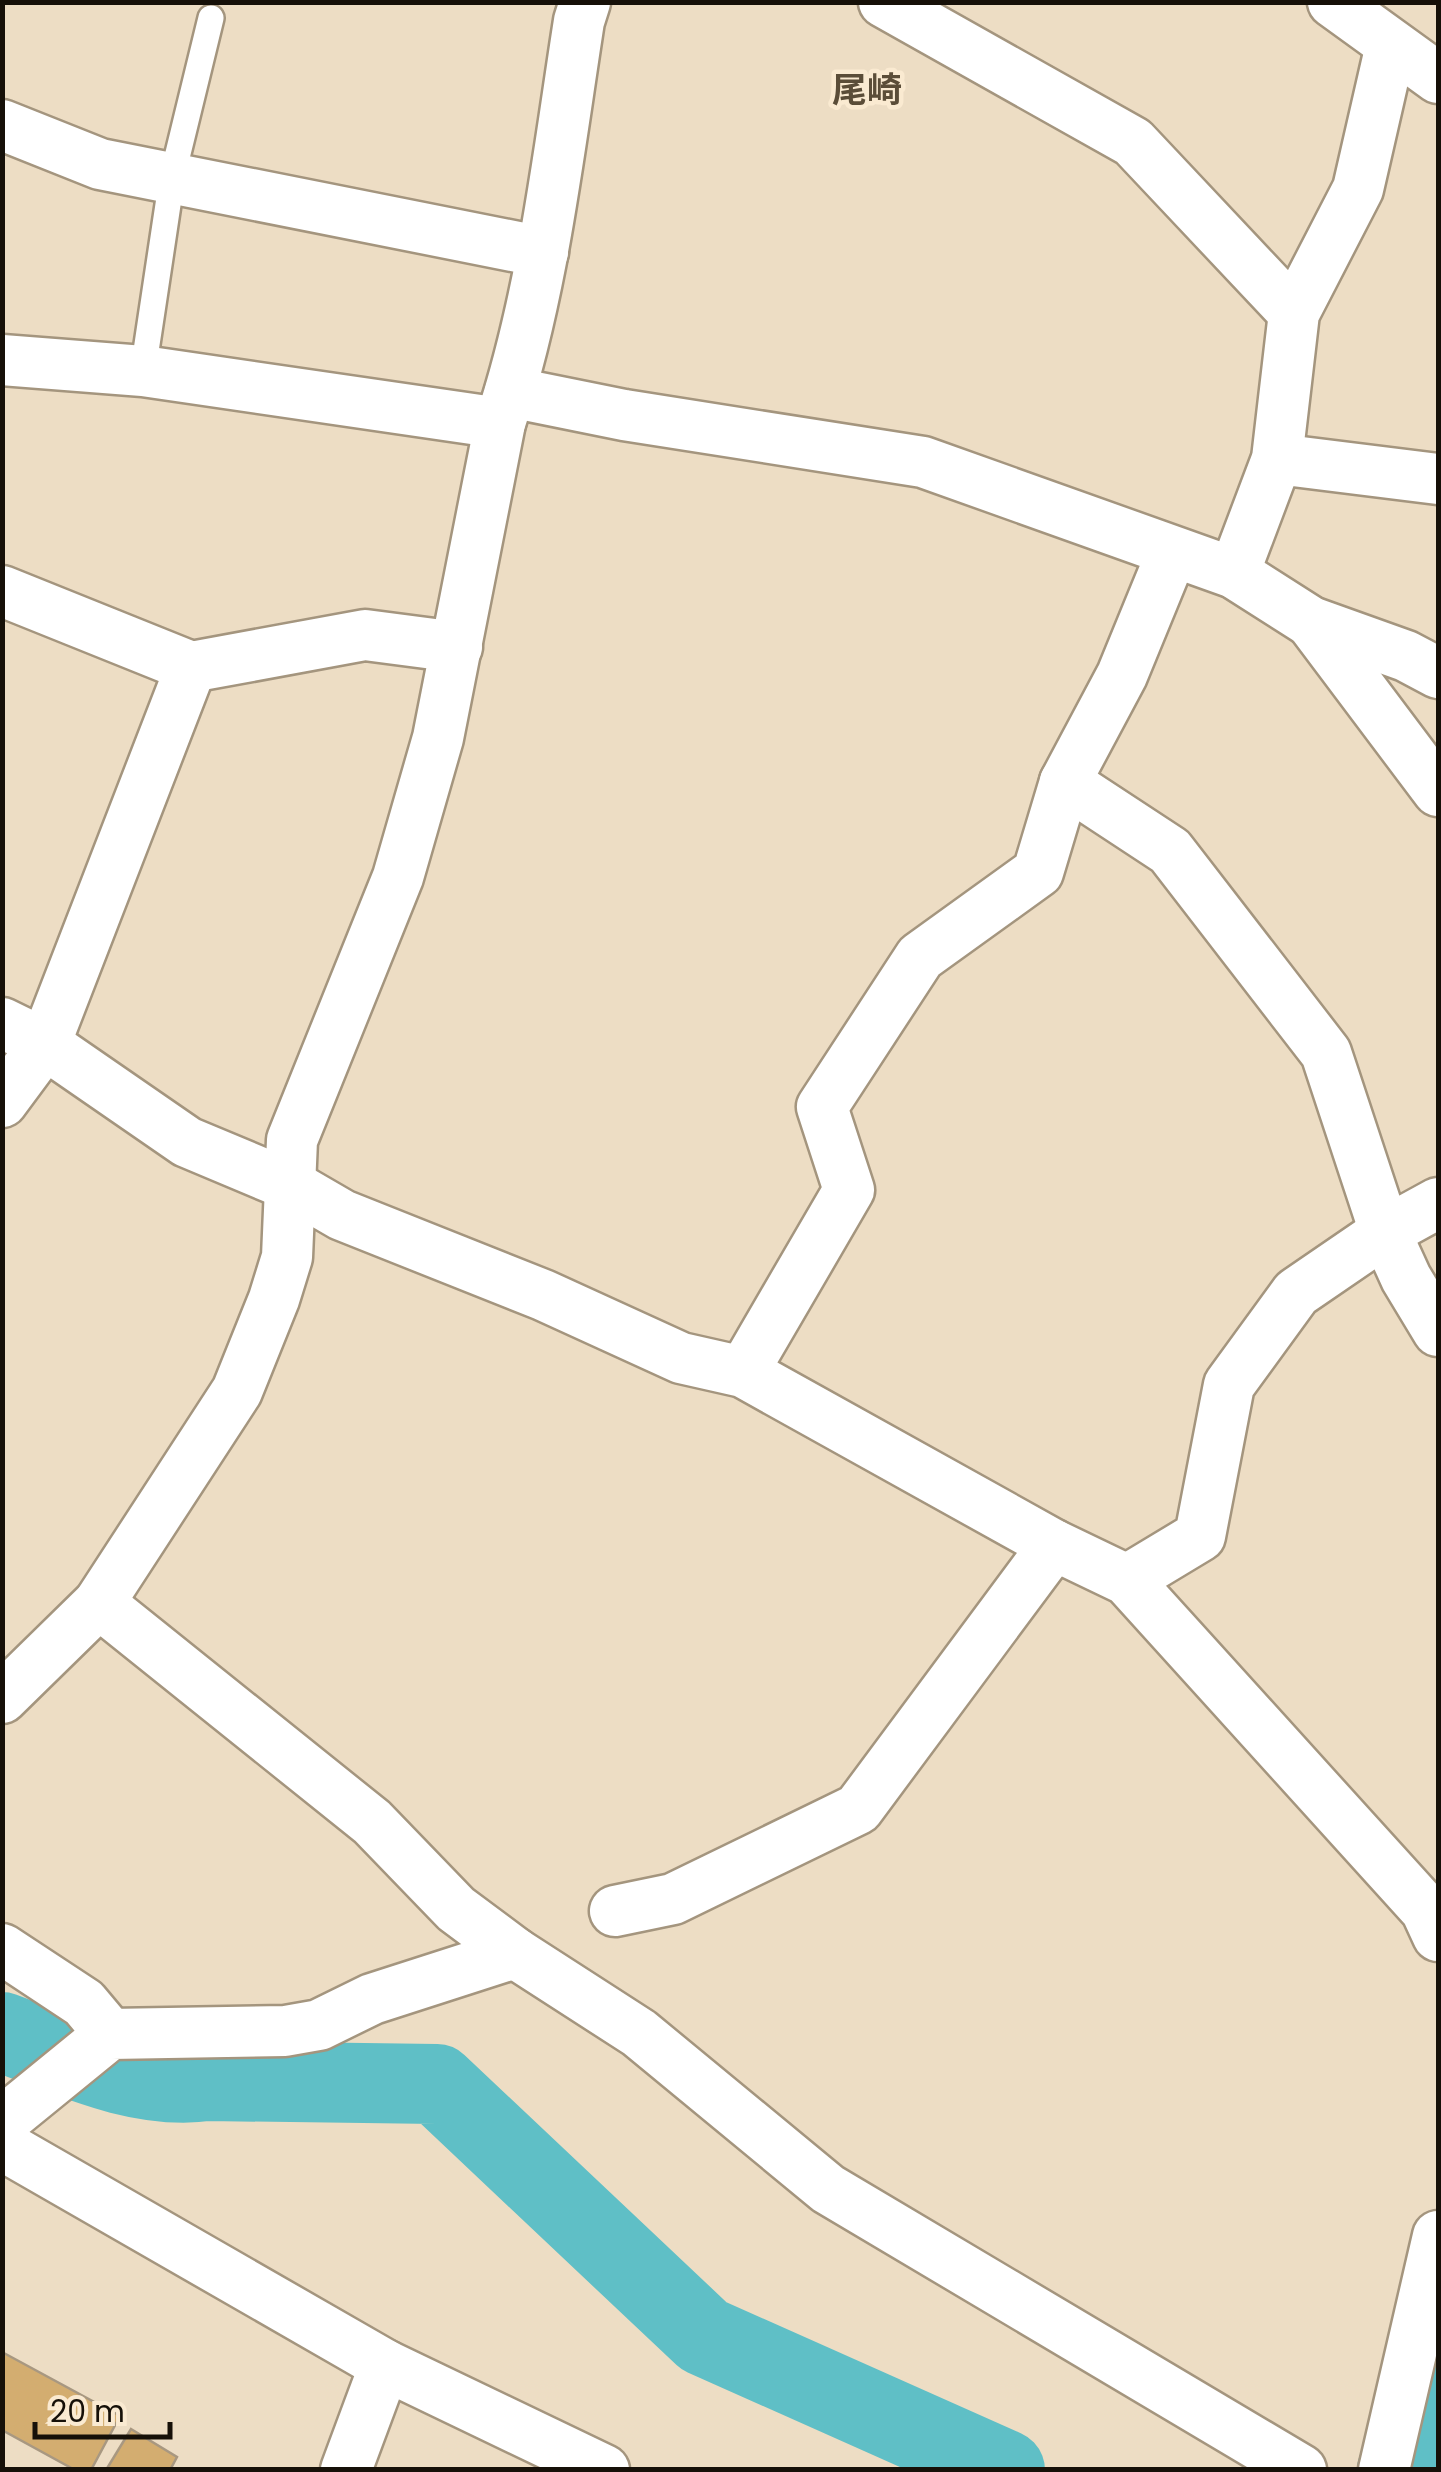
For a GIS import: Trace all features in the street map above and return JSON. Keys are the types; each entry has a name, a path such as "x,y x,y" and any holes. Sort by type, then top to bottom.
{"street":[{"path":"2,1698 98,1603 237,1391 274,1299 287,1257 292,1140 398,877 438,738 505,407 543,252 578,21 585,2"},
{"path":"884,2 1134,142 1294,313"},
{"path":"1332,2 1438,78"},
{"path":"1234,573 1276,458 1294,313 1358,189 1392,45"},
{"path":"2,125 100,164 543,252"},
{"path":"2,360 624,416 923,462 1234,573 1311,622 1406,656 1438,673"},
{"path":"1276,458 1438,479"},
{"path":"742,1372 849,1190 822,1107 920,957 1038,872 1064,782 1122,675 1172,553"},
{"path":"2,592 192,667 365,635 457,647"},
{"path":"1311,622 1438,791"},
{"path":"2,1102 24,1033 192,667"},
{"path":"1064,782 1170,851 1326,1052 1385,1232 1406,1278 1438,1331"},
{"path":"24,1033 187,1142 292,1186 342,1215 543,1294 681,1358 742,1372 1054,1546 1127,1580 1426,1910 1438,1936"},
{"path":"1127,1580 1200,1536 1228,1385 1296,1293 1385,1232 1438,1203"},
{"path":"615,1911 673,1899 858,1809 1054,1546"},
{"path":"98,1603 372,1822 456,1910 514,1953 639,2033 828,2188 1302,2470"},
{"path":"2,1948 84,2003 110,2034"},
{"path":"2,2122 110,2034 285,2032 319,2025 390,1993 514,1953"},
{"path":"2,2145 385,2365 604,2470"},
{"path":"1384,2470 1438,2236"},
{"path":"346,2470 385,2365"}],"lane":[{"path":"144,372 172,178 211,18"}],"building":[{"path":"2,2352 120,2416 91,2470 75,2470 2,2430"},
{"path":"131,2429 177,2457 170,2470 106,2470"}],"waterway":[{"path":"2,2032 78,2061 156,2081 437,2084 704,2336 1005,2470"},
{"path":"1397,2470 1426,2390 1438,2373"}],"district":[{"name":"尾崎","path":"867,89"}]}
